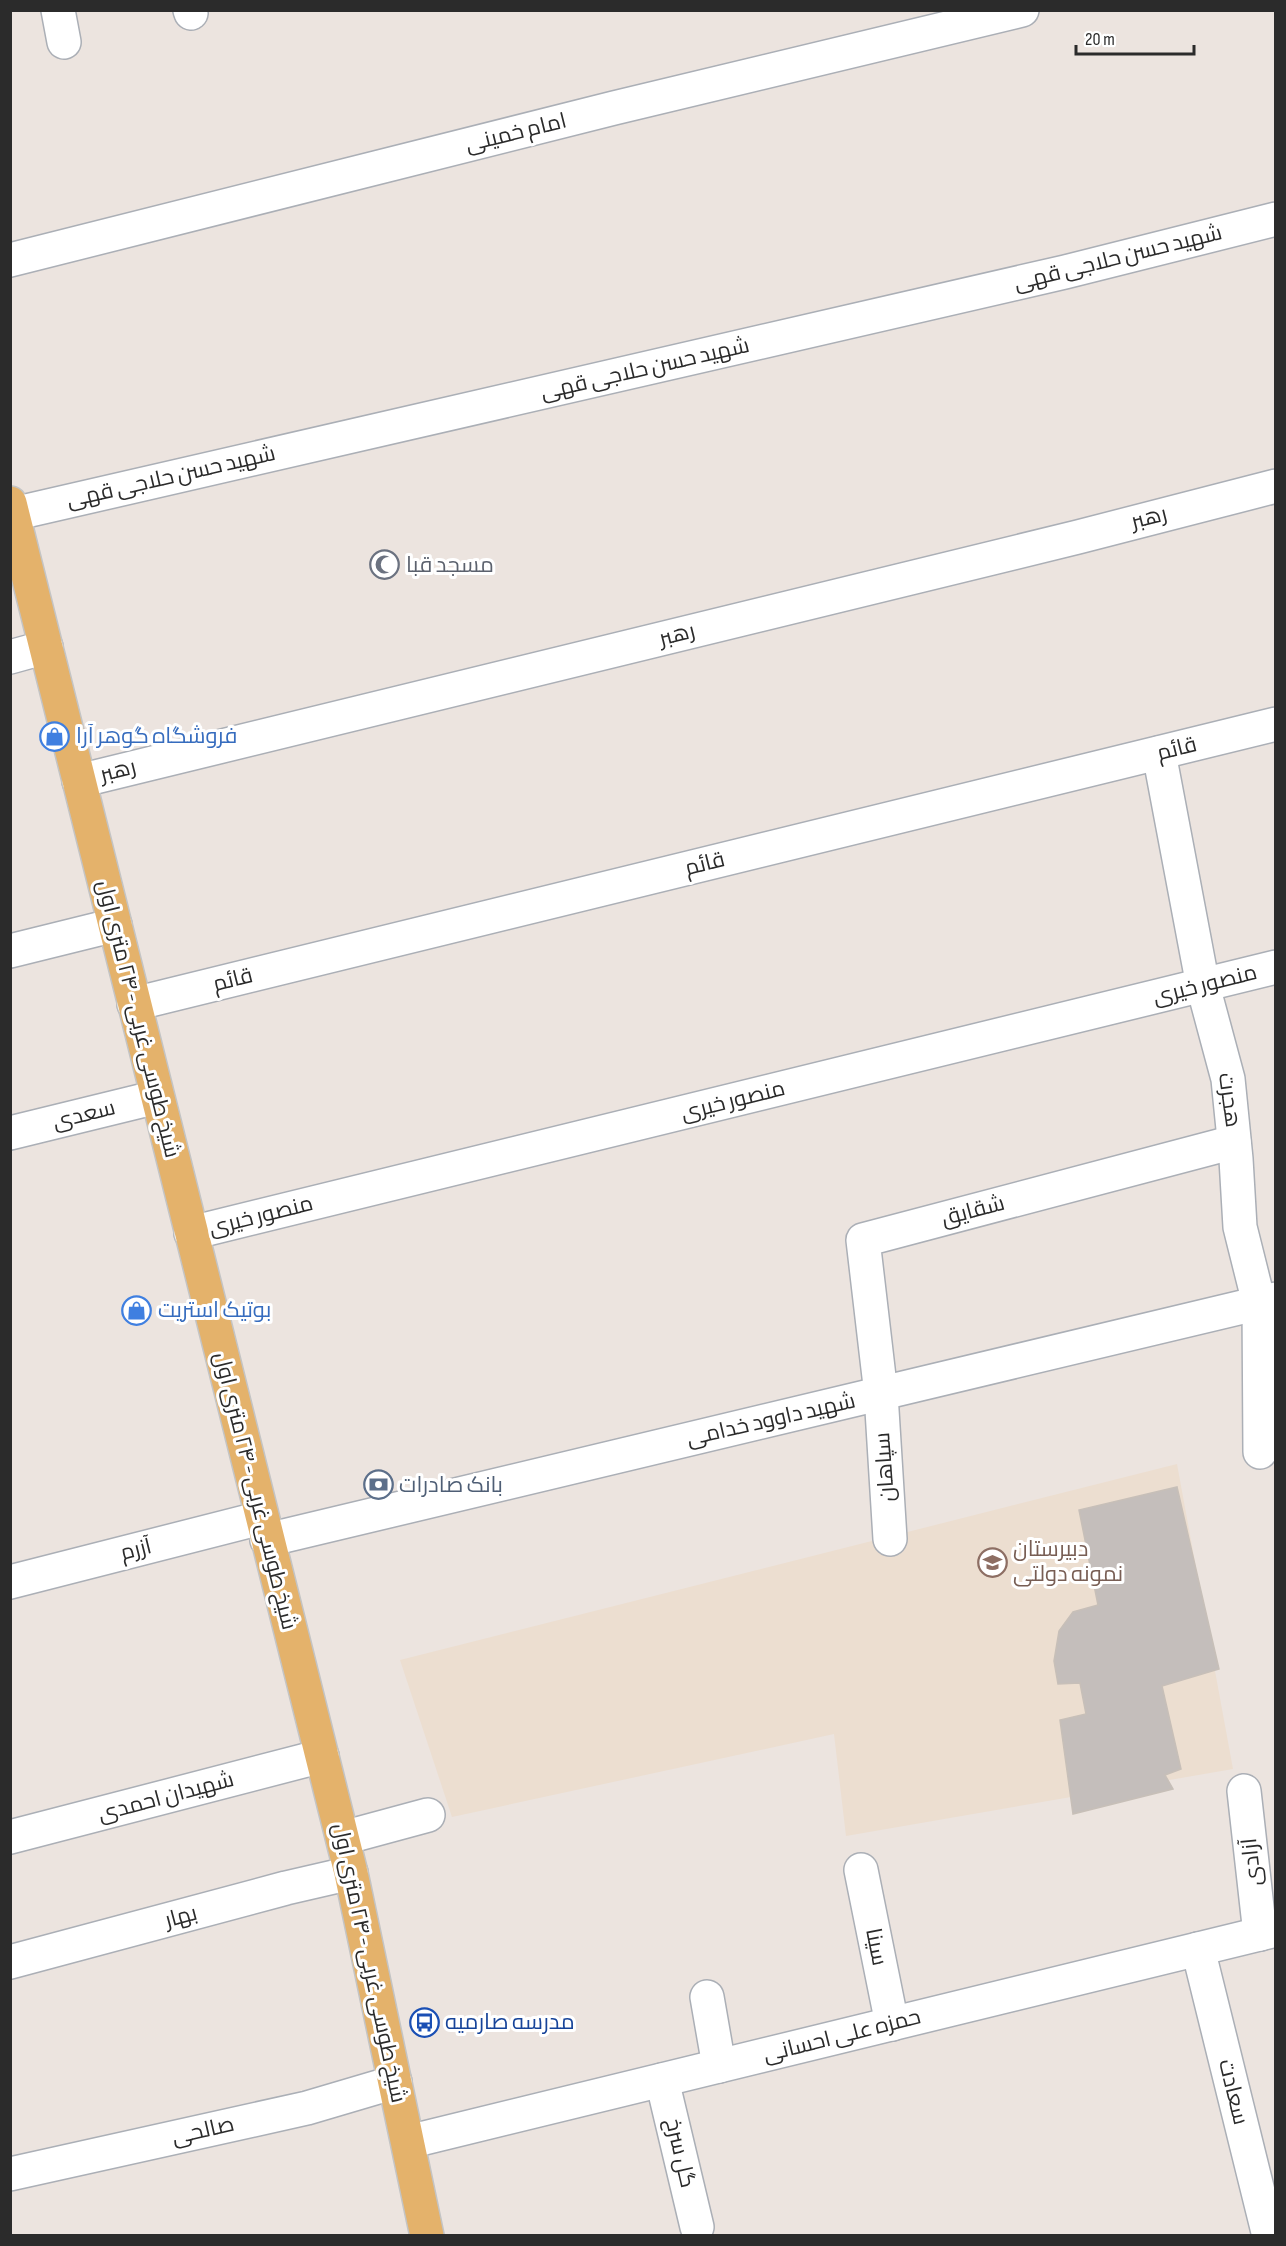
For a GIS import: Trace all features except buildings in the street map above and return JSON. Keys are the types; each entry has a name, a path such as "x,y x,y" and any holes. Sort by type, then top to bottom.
{"main road":[{"name":"شیخ طوسی غربی - ۲۴ متری اول","path":"12,509 264,1529 343,1838 427,2235"}],"street":[{"name":"امام خمینی","path":"10,260 602,111 1022,10"},
{"name":"شهید حسن حلاجی قهی","path":"12,509 1065,272 1275,219"},
{"name":"رهبر","path":"79,781 1078,537 1275,486"},
{"path":"10,657 46,647"},
{"name":"قائم","path":"134,1004 1275,724"},
{"name":"هجرت","path":"1159,753 1203,986 1228,1078 1240,1227 1267,1301 1260,1452"},
{"path":"10,951 115,926"},
{"name":"منصور خیری","path":"191,1233 1275,967"},
{"name":"سعدی","path":"10,1133 157,1097"},
{"name":"شقایق","path":"881,1394 863,1240 1234,1142"},
{"name":"شهید داوود خدامی","path":"264,1529 881,1394 1267,1301"},
{"name":"سپاهان","path":"881,1394 890,1539"},
{"name":"آزرم","path":"10,1581 264,1529"},
{"name":"شهیدان احمدی","path":"10,1837 322,1756"},
{"name":"آزادی","path":"1244,1791 1268,1932"},
{"path":"343,1838 428,1815"},
{"name":"سینا","path":"861,1870 892,2024"},
{"name":"بهار","path":"10,1962 351,1873"},
{"name":"حمزه علی احسانی","path":"408,2142 1268,1932"},
{"name":"سعادت","path":"1198,1949 1269,2235"},
{"path":"707,1996 719,2066"},
{"name":"گل سرخ","path":"662,2080 697,2227"},
{"name":"صالحی","path":"10,2174 307,2108 395,2082"}],"shaded area":[{"name":"دبیرستان نمونه دولتی","path":"1177,1464 1233,1769 846,1836 834,1734 452,1817 400,1660"}],"place":[{"name":"مسجد قبا","path":"385,565"},
{"name":"فروشگاه گوهر آرا","path":"55,736"},
{"name":"بوتیک استریت","path":"137,1310"},
{"name":"بانک صادرات","path":"378,1485"},
{"name":"دبیرستان نمونه دولتی","path":"992,1562"},
{"name":"مدرسه صارمیه","path":"424,2022"}]}
